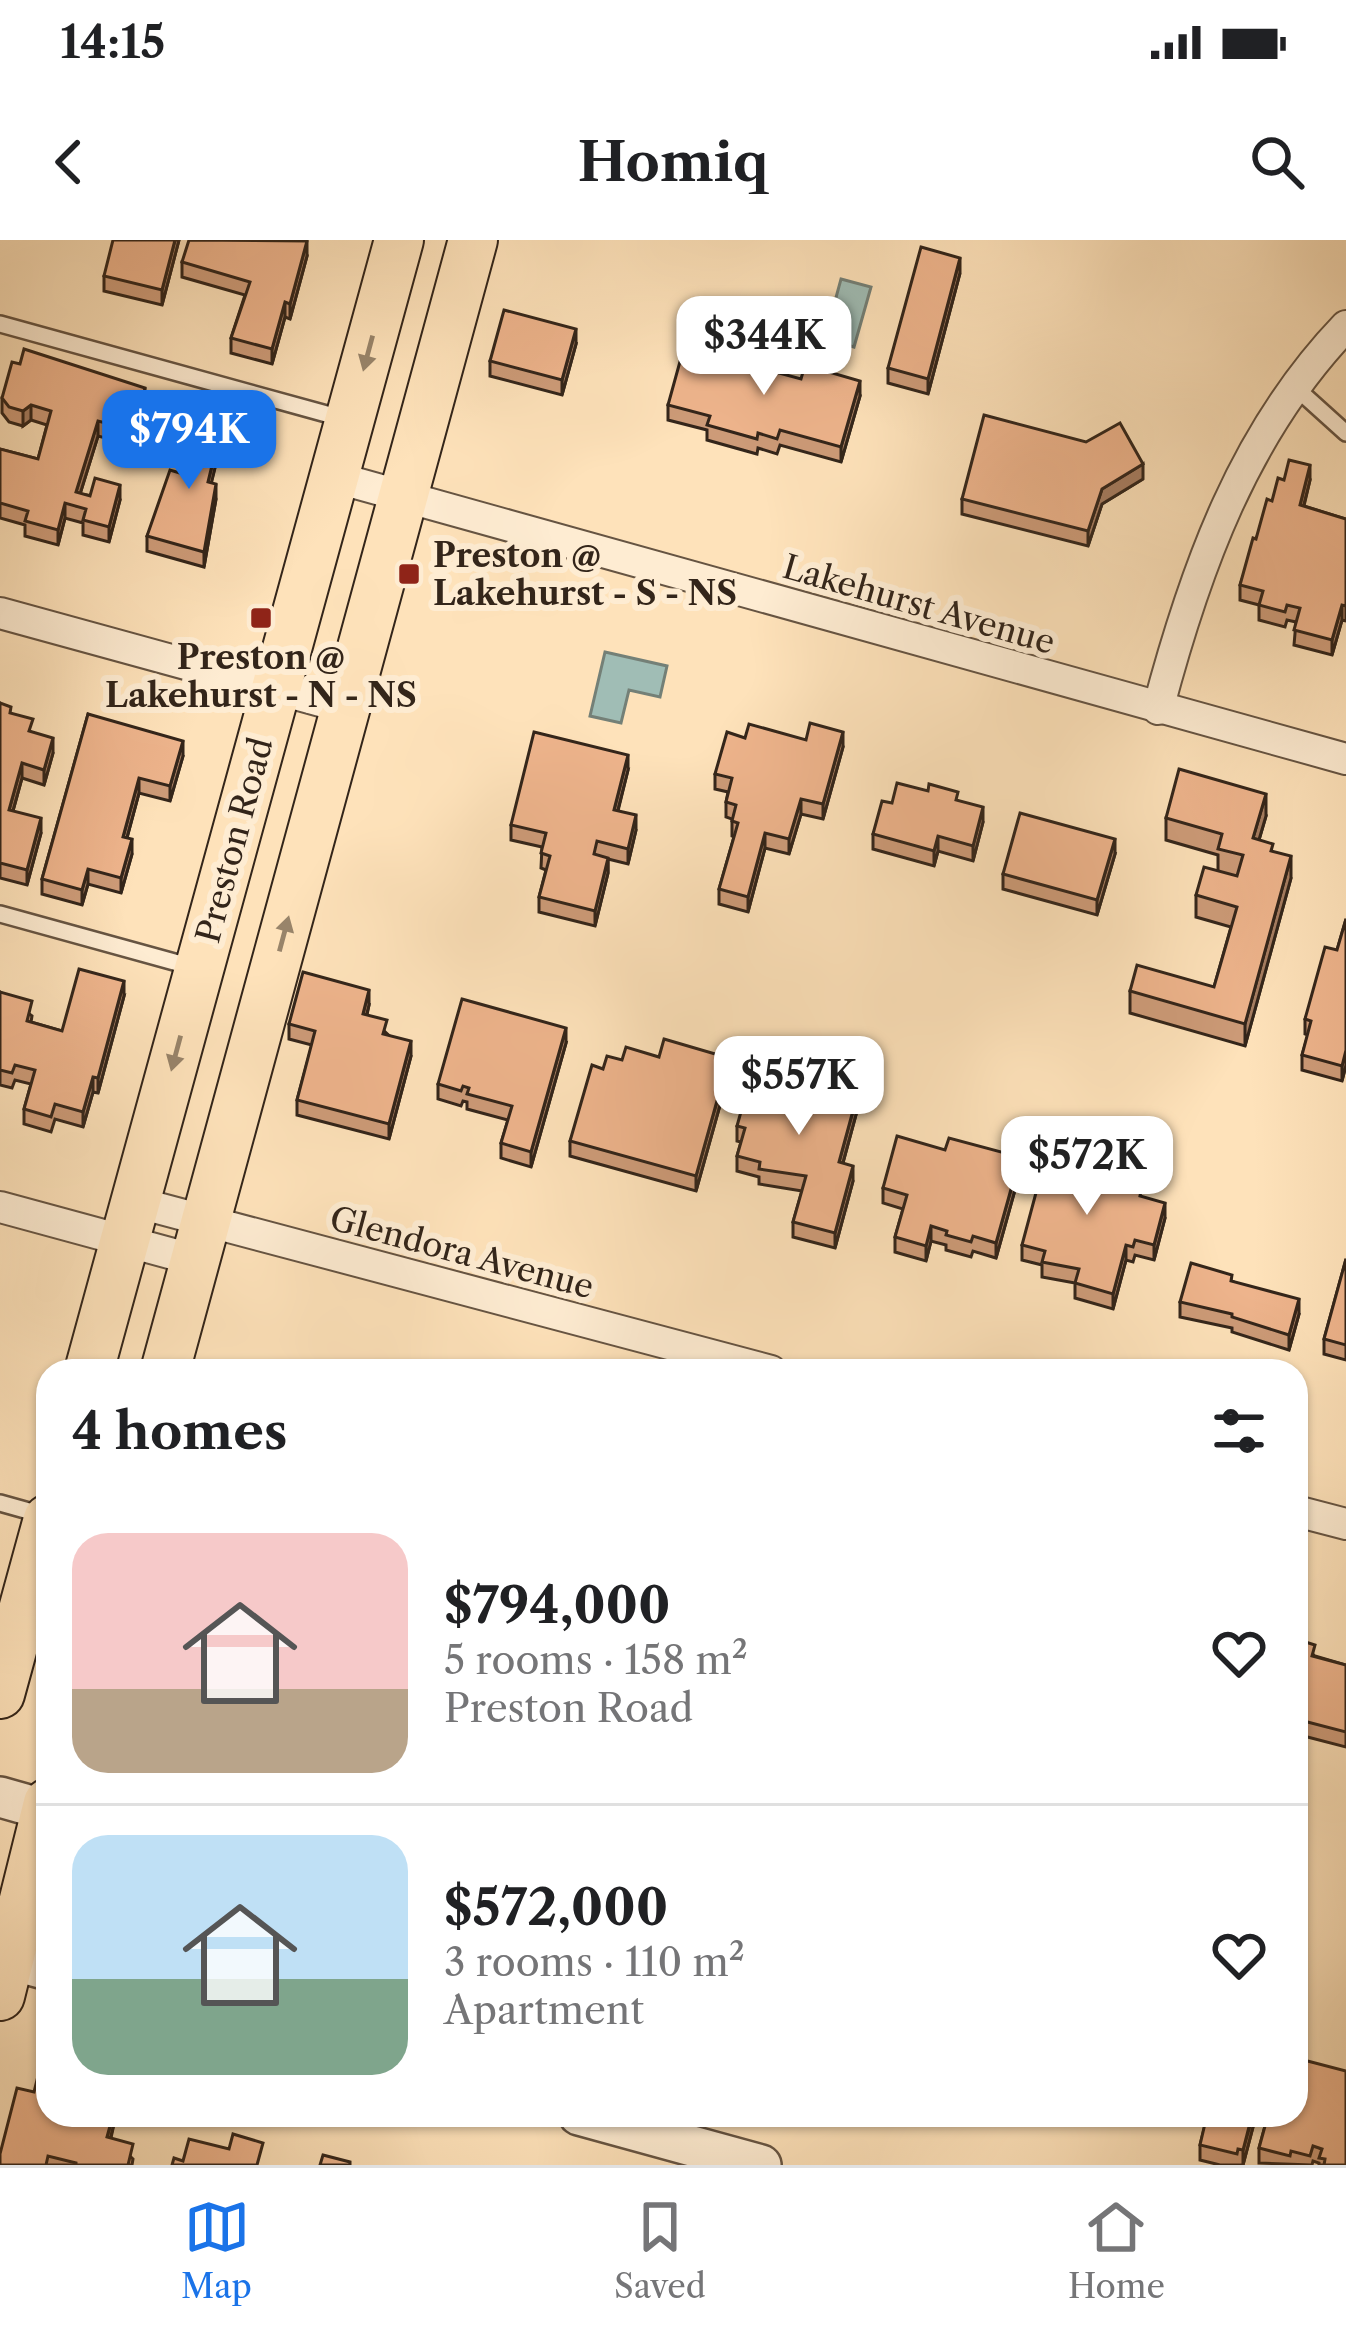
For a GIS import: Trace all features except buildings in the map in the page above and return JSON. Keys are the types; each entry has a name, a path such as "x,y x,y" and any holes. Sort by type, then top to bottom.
{"main road":[{"name":"Preston Road","path":"92,1359 400,240"},
{"path":"168,1359 473,240"},
{"path":"0,1694 36,1562"},
{"path":"14,1971 36,1862"}],"street":[{"path":"1158,709 1183,615 1220,514 1293,385 1346,326"},
{"name":"Lakehurst Avenue","path":"334,477 1346,759"},
{"path":"0,613 346,708"},
{"name":"Glendora Avenue","path":"0,1207 130,1222 718,1359"},
{"path":"1308,1513 1346,1524"},
{"path":"0,1797 36,1805"},
{"path":"622,2127 761,2165"}],"lane":[{"path":"0,324 350,421"},
{"path":"1293,385 1346,433"},
{"path":"0,914 199,969"},
{"path":"0,1503 36,1514"}],"water":[{"path":"841,279 871,287 854,347 825,338"},
{"path":"605,652 667,666 660,697 629,690 621,723 590,716"}],"place":[{"name":"Preston @ Lakehurst - S - NS","path":"409,574"},
{"name":"Preston @ Lakehurst - N - NS","path":"261,618"}]}
